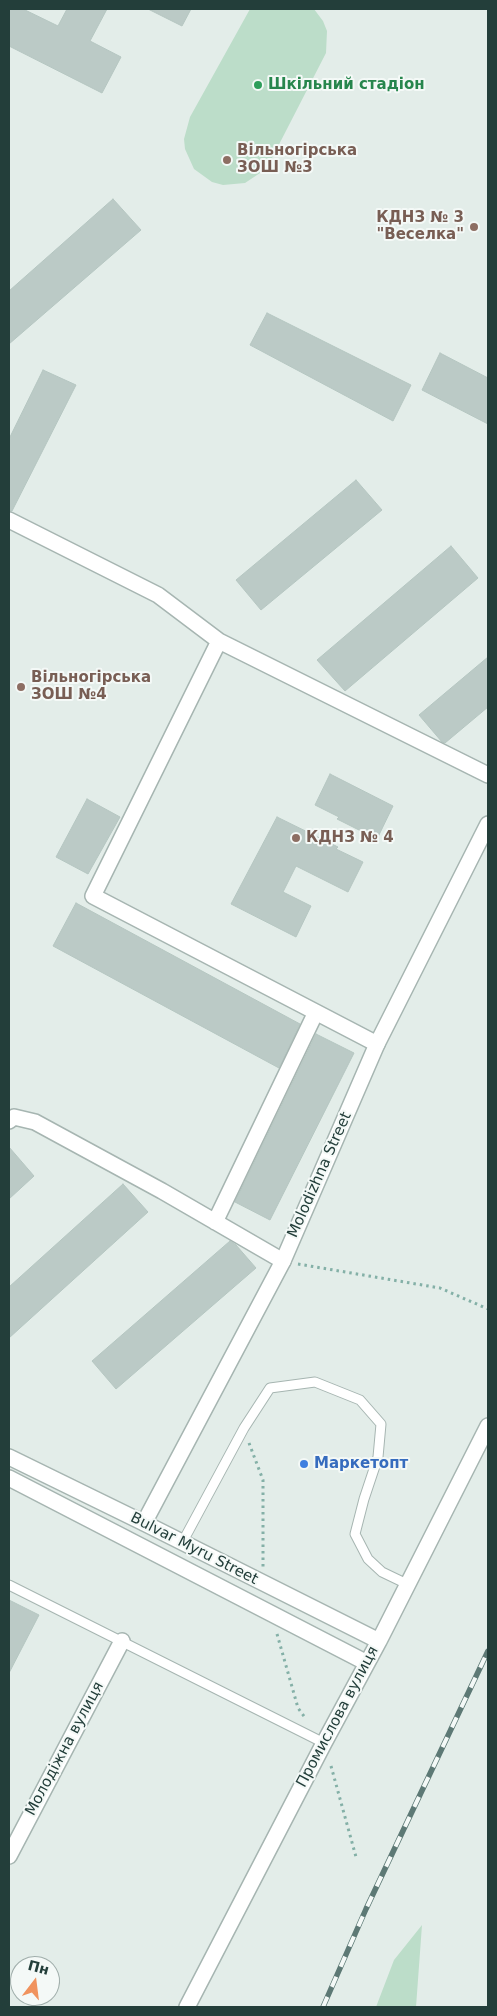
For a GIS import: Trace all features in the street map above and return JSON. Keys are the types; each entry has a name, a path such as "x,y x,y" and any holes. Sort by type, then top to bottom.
{"street":[{"path":"9,520 158,594 219,641 488,775"},
{"path":"219,641 93,896 377,1044"},
{"name":"Molodizhna Street","path":"144,1523 283,1261 377,1044 488,824"},
{"path":"215,1222 316,1012"},
{"path":"9,1121 14,1117 35,1122 283,1261"},
{"name":"Промислова вулиця","path":"187,2007 378,1642 488,1426"},
{"name":"Bulvar Myru Street","path":"9,1457 144,1523 378,1642"},
{"name":"Bulvar Myru Street","path":"9,1478 367,1663"},
{"name":"Молодіжна вулиця","path":"9,1856 122,1641"}],"lane":[{"path":"182,1543 244,1428 270,1388 315,1382 360,1400 381,1424 378,1458 364,1499 355,1534 368,1559 382,1572 407,1584"},
{"path":"9,1585 324,1743"}],"path":[{"path":"283,1261 440,1288 488,1309"},
{"path":"324,1743 356,1857"}],"green space":[{"name":"Шкільний стадіон","path":"250,9 314,9 323,21 327,31 326,53 270,162 263,171 245,183 223,185 212,182 194,169 185,149 184,139 190,117"},
{"path":"422,1925 416,2007 376,2007 394,1960"}],"building":[{"path":"9,9 23,9 58,26 67,9 107,9 90,41 121,57 102,93 9,46"},
{"path":"148,9 191,9 182,26"},
{"path":"113,199 141,230 9,344 9,291"},
{"path":"267,313 411,385 393,421 250,345"},
{"path":"440,353 488,378 488,424 422,390"},
{"path":"43,370 76,385 12,511 9,511 9,439"},
{"path":"356,480 382,510 261,610 236,580"},
{"path":"451,546 478,578 345,691 317,660"},
{"path":"488,657 488,707 445,743 442,742 419,715"},
{"path":"330,774 393,806 377,839 337,819 339,817 315,805"},
{"path":"87,799 120,817 88,874 56,857"},
{"path":"277,817 338,847 336,849 363,862 348,892 296,866 283,892 311,906 296,937 231,904"},
{"path":"76,903 300,1024 279,1068 53,946"},
{"path":"316,1034 354,1053 270,1220 235,1202"},
{"path":"9,1147 34,1176 9,1199"},
{"path":"123,1184 148,1212 9,1338 9,1287"},
{"path":"230,1241 236,1245 256,1268 116,1389 92,1361"},
{"path":"9,1600 39,1615 9,1673"}],"railway":[{"path":"323,2007 366,1909 488,1651"}],"place":[{"name":"Шкільний стадіон","path":"258,85"},
{"name":"Вільногірська ЗОШ №3","path":"227,160"},
{"name":"КДНЗ № 3 \"Веселка\"","path":"474,227"},
{"name":"Вільногірська ЗОШ №4","path":"21,687"},
{"name":"КДНЗ № 4","path":"296,838"},
{"name":"Маркетопт","path":"304,1464"}]}
